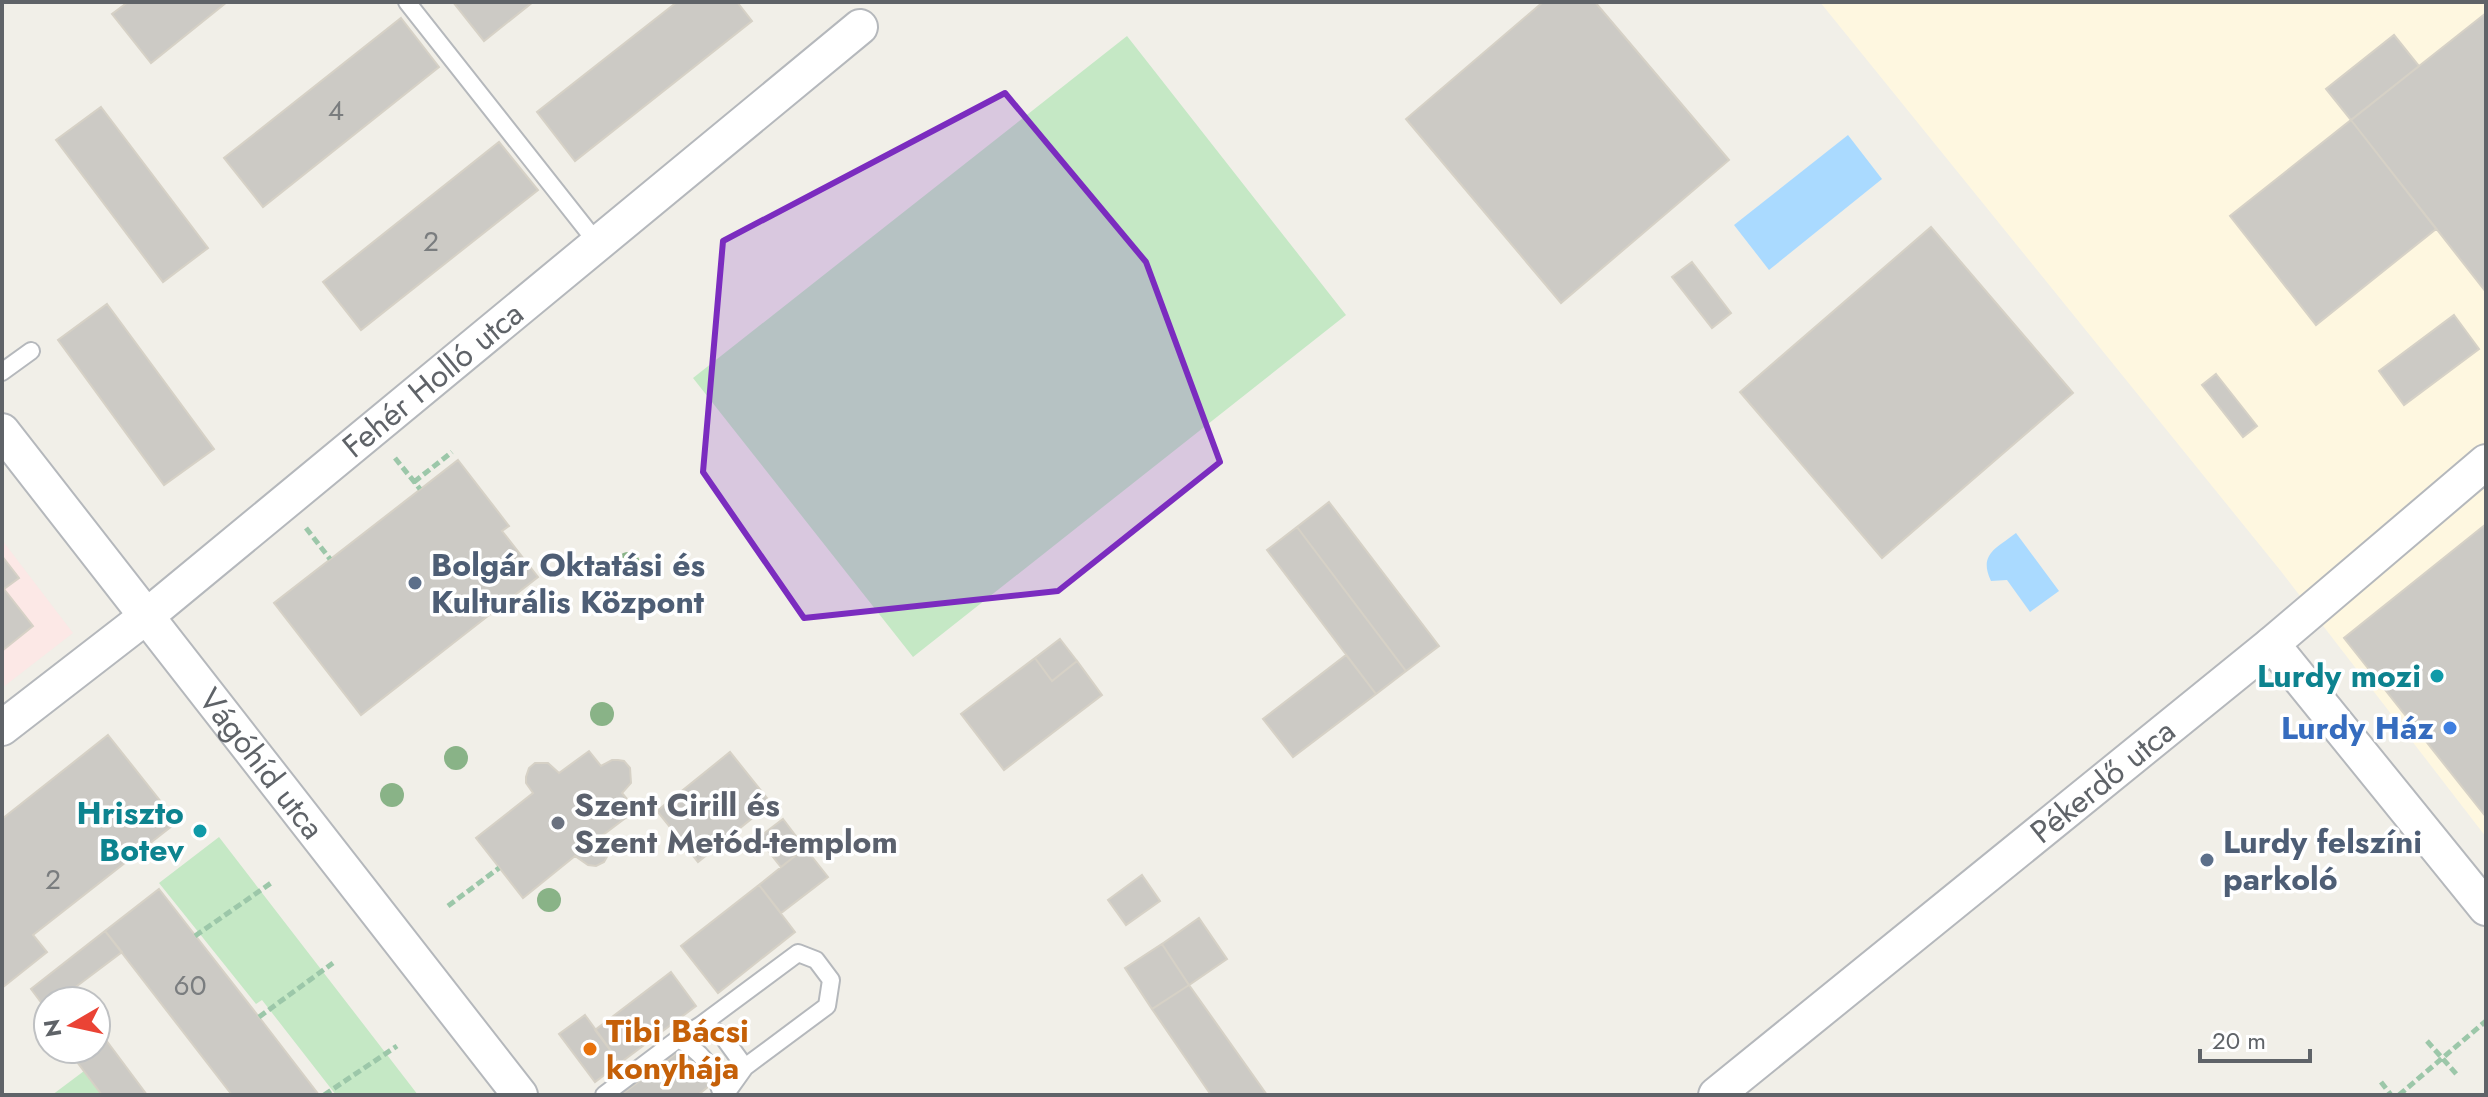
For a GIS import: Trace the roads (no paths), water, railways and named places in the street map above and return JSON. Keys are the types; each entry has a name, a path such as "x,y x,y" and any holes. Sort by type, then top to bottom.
{"street":[{"name":"Fehér Holló utca","path":"2,728 148,615 860,27"},
{"name":"Vágóhíd utca","path":"2,431 520,1095"},
{"name":"Pékerdő utca","path":"1716,1095 2272,644 2486,462"},
{"path":"2272,644 2486,908"}],"lane":[{"path":"407,2 598,244"},
{"path":"2,372 31,351"},
{"path":"604,1095 658,1061 678,1039 798,953 816,960 831,980 827,1006 745,1067 723,1095"},
{"path":"701,1025 721,1034 745,1067"},
{"path":"678,1039 695,1048 717,1077 723,1095"}],"water":[{"path":"1848,135 1882,179 1769,270 1734,225"},
{"path":"2016,533 2059,591 2030,612 2007,580 1991,581 1988,572 1988,558 1992,552"}],"place":[{"name":"Bolgár Oktatási és Kulturális Központ","path":"415,583"},
{"name":"Lurdy mozi","path":"2437,676"},
{"name":"Lurdy Ház","path":"2450,728"},
{"name":"Szent Cirill és Szent Metód-templom","path":"558,823"},
{"name":"Hriszto Botev","path":"200,831"},
{"name":"Lurdy felszíni parkoló","path":"2207,860"},
{"name":"Tibi Bácsi konyhája","path":"590,1049"}]}
